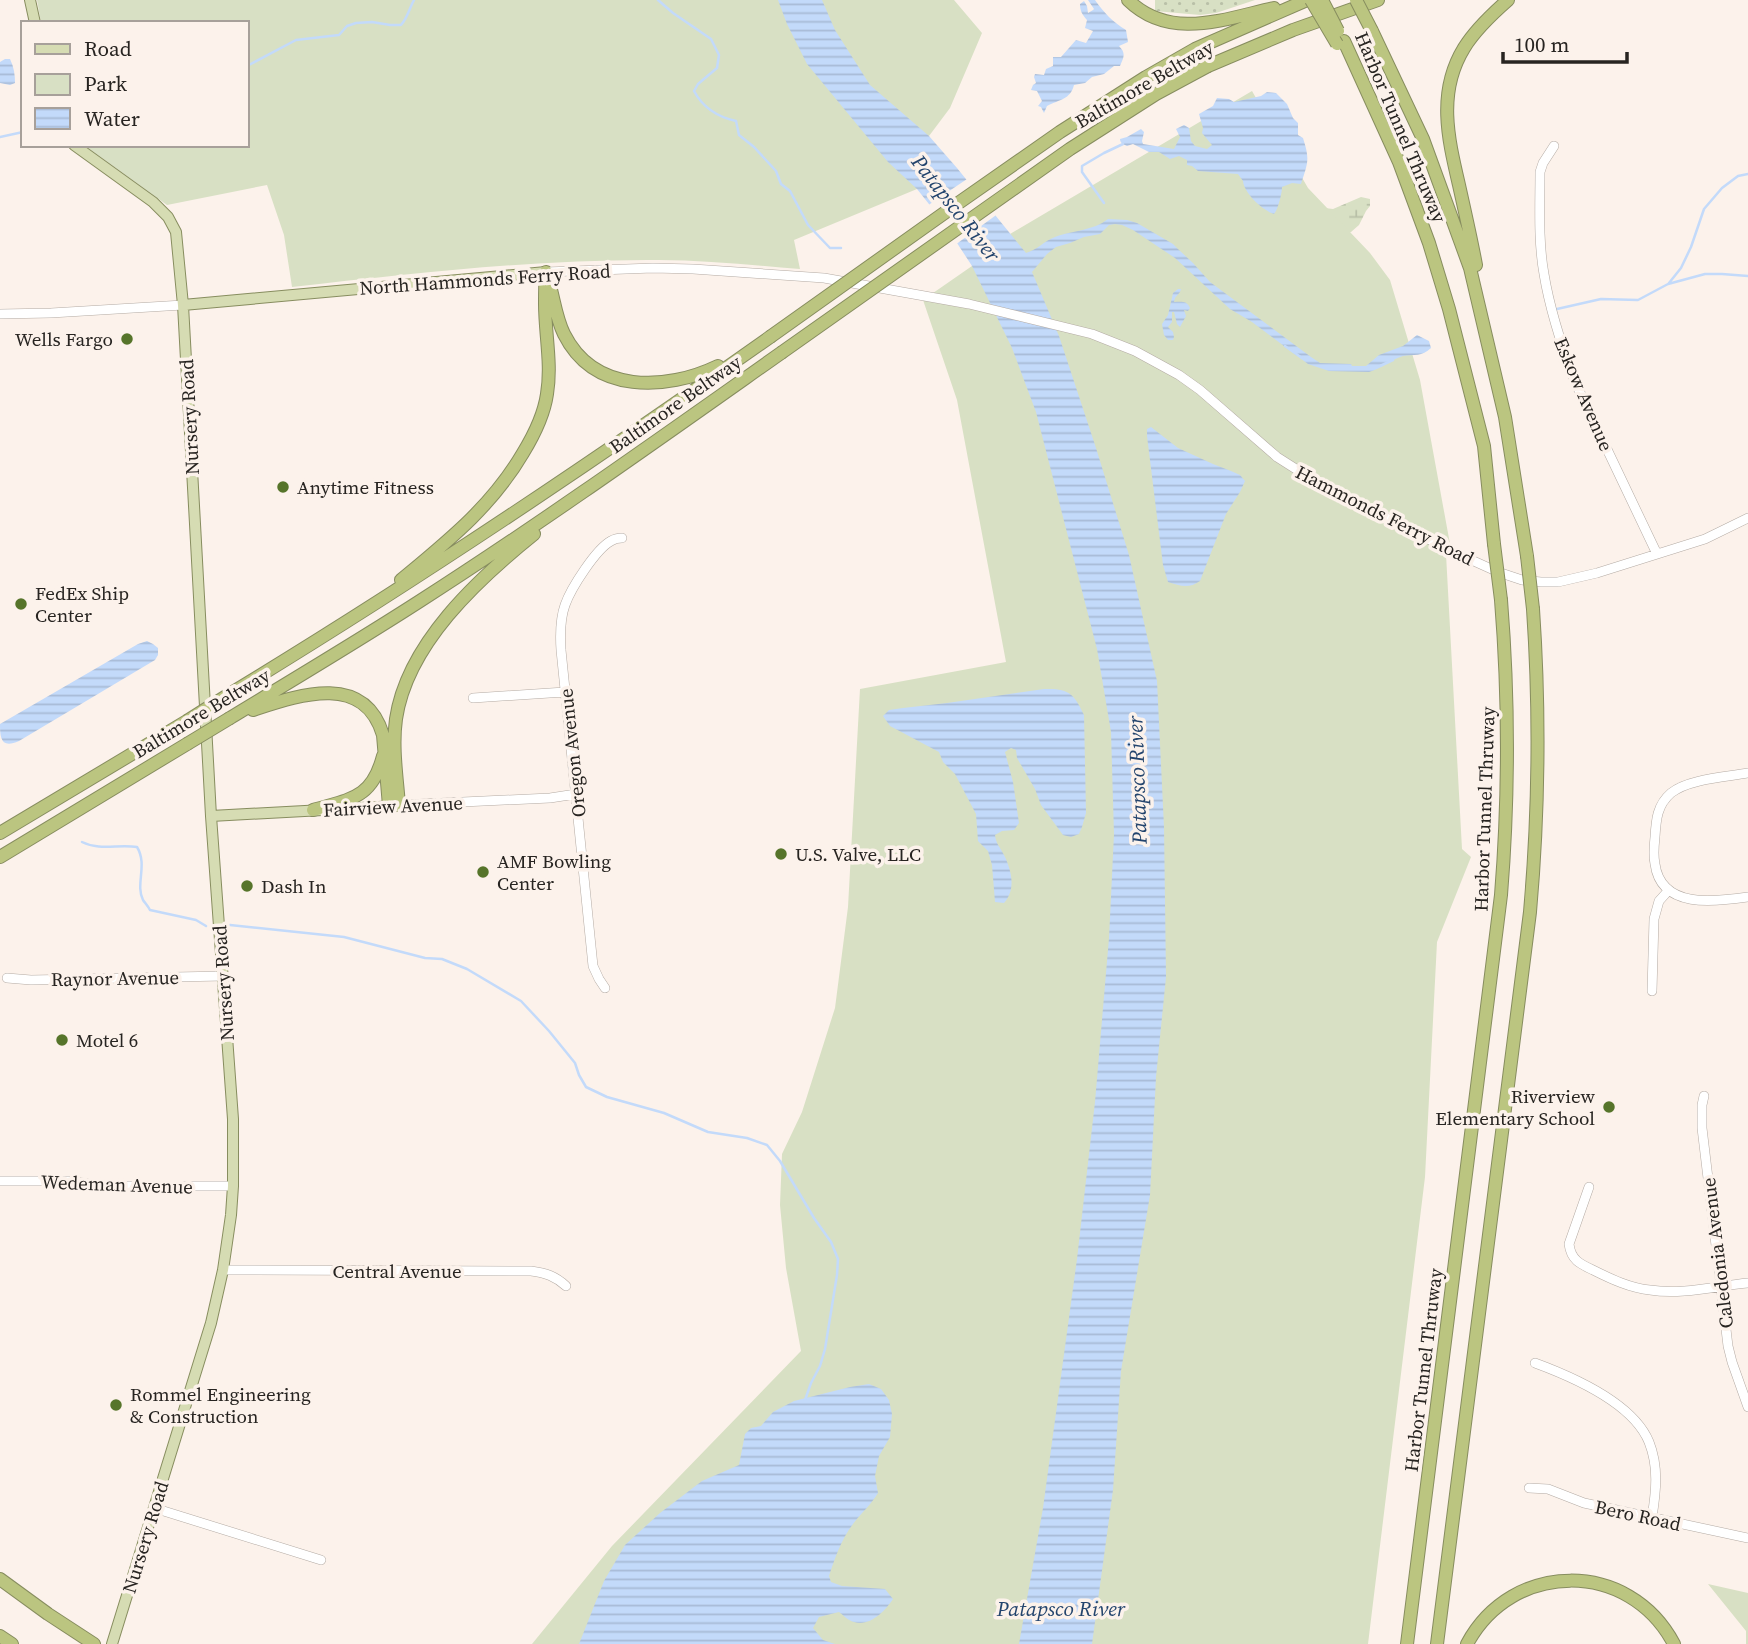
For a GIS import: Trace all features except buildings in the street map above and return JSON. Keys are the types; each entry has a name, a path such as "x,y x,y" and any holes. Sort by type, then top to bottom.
{"highway":[{"path":"1128,0 1136,8 1158,20 1182,24 1226,19 1307,1 1340,42"},
{"name":"Harbor Tunnel Thruway","path":"1322,0 1399,162 1429,243 1468,380 1484,446 1501,600 1506,674 1508,741 1501,895 1408,1644"},
{"name":"Harbor Tunnel Thruway","path":"1356,0 1423,139 1470,268 1505,417 1527,556 1538,688 1539,768 1531,912 1437,1644"},
{"name":"Baltimore Beltway","path":"0,857 420,601 606,477 1070,149 1156,94 1208,66 1293,30 1378,0"},
{"path":"1505,417 1492,334 1451,147 1447,99 1450,80 1465,47 1508,0"},
{"name":"Baltimore Beltway","path":"0,833 187,721 495,527 1108,101 1195,49 1307,1"},
{"path":"546,272 565,335 585,361 601,373 647,384 675,381 712,369 753,349"},
{"path":"358,615 479,512 516,465 531,440 547,396 549,362 546,272"},
{"path":"394,806 395,723 404,685 423,650 490,571 606,477"},
{"path":"230,718 306,694 323,692 352,698 365,705 380,725 394,806"},
{"path":"313,810 360,795 369,787 380,768 385,746"},
{"path":"0,1579 94,1644"},
{"path":"1467,1644 1488,1614 1510,1597 1542,1584 1573,1581 1606,1586 1636,1601 1662,1625 1674,1644"},
{"path":"0,1636 12,1644"}],"main road":[{"path":"30,0 35,21"},
{"name":"Nursery Road","path":"77,147 153,202 169,218 176,232 183,305 211,816 233,1119 233,1186 223,1270 211,1323 113,1641"},
{"name":"North Hammonds Ferry Road","path":"183,305 546,272"},
{"name":"Fairview Avenue","path":"211,816 394,806"}],"street":[{"name":"Eskow Avenue","path":"1554,146 1540,172 1543,272 1550,303 1575,382 1657,554"},
{"name":"North Hammonds Ferry Road","path":"546,272 653,268 824,278 969,304"},
{"name":"Hammonds Ferry Road","path":"969,304 1080,331 1123,345 1159,363 1200,390 1277,457 1309,478 1499,572 1532,582 1567,581 1597,573 1713,536 1748,518"},
{"name":"North Hammonds Ferry Road","path":"0,314 183,305"},
{"name":"Oregon Avenue","path":"606,988 593,965 560,629 565,605 599,551 612,540 622,538"},
{"path":"473,698 565,692"},
{"path":"1748,773 1690,784 1672,792 1659,809 1656,819 1654,854 1657,873 1668,891 1676,895 1718,900 1748,897"},
{"name":"Fairview Avenue","path":"394,806 550,798 576,794"},
{"path":"1652,991 1654,919 1659,901 1668,891"},
{"name":"Raynor Avenue","path":"7,978 31,980 223,976"},
{"name":"Caledonia Avenue","path":"1704,1096 1702,1128 1720,1286 1732,1362 1748,1406"},
{"name":"Wedeman Avenue","path":"0,1181 69,1181 104,1186 233,1186"},
{"path":"1589,1187 1569,1244 1571,1254 1579,1264 1616,1281 1658,1291 1748,1283"},
{"name":"Central Avenue","path":"223,1270 531,1271 547,1273 566,1286"},
{"path":"1535,1363 1598,1392 1626,1412 1644,1433 1650,1444 1656,1470 1652,1517"},
{"name":"Bero Road","path":"1529,1488 1548,1489 1584,1503 1748,1538"},
{"path":"154,1508 321,1560"}],"green space":[{"path":"37,0 954,0 982,33 950,108 929,136 917,189 794,240 800,269 685,260 558,262 292,287 284,235 267,185 167,205 87,147 248,147 248,21 41,21"},
{"path":"1155,0 1255,0 1216,13 1200,15 1155,11"},
{"path":"1252,91 1308,188 1370,253 1390,280 1420,380 1450,544 1446,554 1462,849 1471,857 1437,942 1425,1177 1368,1644 532,1644 612,1546 801,1351 786,1268 780,1205 782,1154 802,1112 835,1008 848,907 860,689 1006,662 957,400 923,300 972,266 1010,234"},
{"path":"1361,197 1370,199 1370,206 1359,225 1345,235 1325,208 1333,209"},
{"path":"1708,1584 1748,1593 1748,1644 1746,1631"}],"water":[{"name":"Patapsco River","path":"778,0 822,0 835,30 870,85 929,136 1026,253 1055,237 1089,228 1108,219 1127,220 1173,244 1210,282 1320,363 1366,366 1379,355 1403,346 1417,335 1429,341 1431,348 1421,354 1403,356 1369,372 1329,371 1308,364 1230,309 1175,258 1122,225 1109,225 1100,234 1056,247 1032,272 1059,336 1129,555 1157,681 1164,827 1166,977 1156,1077 1150,1195 1121,1371 1113,1490 1092,1644 1019,1644 1043,1508 1077,1259 1095,1102 1109,938 1114,834 1111,732 1097,649 1036,412 1012,348 972,266 944,223 917,189 888,162 807,64"},
{"path":"1088,0 1095,0 1109,17 1126,30 1128,42 1119,46 1123,60 1120,66 1114,66 1085,83 1074,85 1067,96 1047,106 1044,113 1038,106 1042,101 1037,91 1031,90 1036,83 1035,74 1044,75 1046,69 1053,66 1053,57 1061,57 1076,40 1086,43 1093,31 1085,28 1087,20 1080,4 1084,1 1088,13 1094,9"},
{"path":"10,59 14,71 15,83 10,85 0,83 0,62"},
{"path":"1267,92 1276,93 1287,104 1298,123 1298,135 1303,138 1307,156 1301,184 1292,183 1282,187 1274,214 1254,200 1238,174 1198,171 1187,165 1187,160 1179,156 1170,159 1159,152 1149,152 1133,144 1127,146 1120,140 1141,129 1144,132 1143,144 1174,149 1180,137 1176,129 1184,125 1189,128 1191,141 1195,146 1207,149 1212,145 1202,133 1199,114 1213,106 1217,98 1234,102"},
{"path":"1181,289 1174,302 1185,303 1190,308 1188,311 1184,310 1186,316 1180,327 1172,312 1172,322 1168,327 1174,337 1173,340 1168,340 1162,324 1168,315 1173,293"},
{"path":"1151,427 1178,448 1240,475 1245,481 1226,514 1200,581 1188,586 1168,582 1163,565 1147,436 1147,429"},
{"path":"147,641 158,648 155,660 19,741 8,744 3,741 0,724"},
{"path":"1044,689 1069,693 1084,715 1086,813 1079,834 1071,837 1063,835 1041,805 1017,758 1016,750 1011,748 1005,752 1019,823 1014,830 995,835 1012,880 1008,898 1004,903 995,902 988,851 978,841 976,814 955,774 943,762 939,752 890,726 883,716 889,710"},
{"path":"869,1384 881,1389 889,1400 892,1414 890,1437 879,1456 875,1476 878,1493 845,1536 829,1576 831,1582 842,1586 885,1589 893,1599 881,1613 860,1623 850,1621 839,1612 819,1617 813,1628 823,1640 835,1644 579,1644 604,1581 625,1545 660,1513 702,1481 739,1465 745,1434 751,1428 761,1426 773,1412 794,1401"}],"pier":[{"path":"970,177 999,213 955,245 927,206"}],"waterway":[{"path":"248,65 296,40 339,35 347,26 356,23 401,25 414,0"},
{"path":"658,0 711,39 719,55 717,68 698,84 694,91 698,97 712,111 736,121 739,135 776,171 781,184 790,191 808,225 830,248 841,248"},
{"path":"0,137 21,132"},
{"path":"1104,203 1082,172 1082,166 1123,144"},
{"path":"1669,283 1681,268 1691,247 1704,209 1722,188 1738,176 1748,174"},
{"path":"1557,309 1601,299 1638,300 1668,284 1705,274 1748,276"},
{"path":"1285,346 1302,358"},
{"path":"1380,366 1393,360"},
{"path":"82,842 102,847 137,847 141,861 141,894 150,910 196,920 206,926"},
{"path":"230,925 344,937 425,958 442,959 467,969 521,1001 575,1063 586,1087 607,1097 664,1113 708,1132 747,1138 767,1145 831,1242 838,1259 825,1349 805,1400"}],"place":[{"name":"Wells Fargo","path":"127,339"},
{"name":"Anytime Fitness","path":"283,487"},
{"name":"FedEx Ship Center","path":"21,604"},
{"name":"U.S. Valve, LLC","path":"781,854"},
{"name":"AMF Bowling Center","path":"483,872"},
{"name":"Dash In","path":"247,886"},
{"name":"Motel 6","path":"62,1040"},
{"name":"Riverview Elementary School","path":"1609,1107"},
{"name":"Rommel Engineering & Construction","path":"116,1405"}]}
